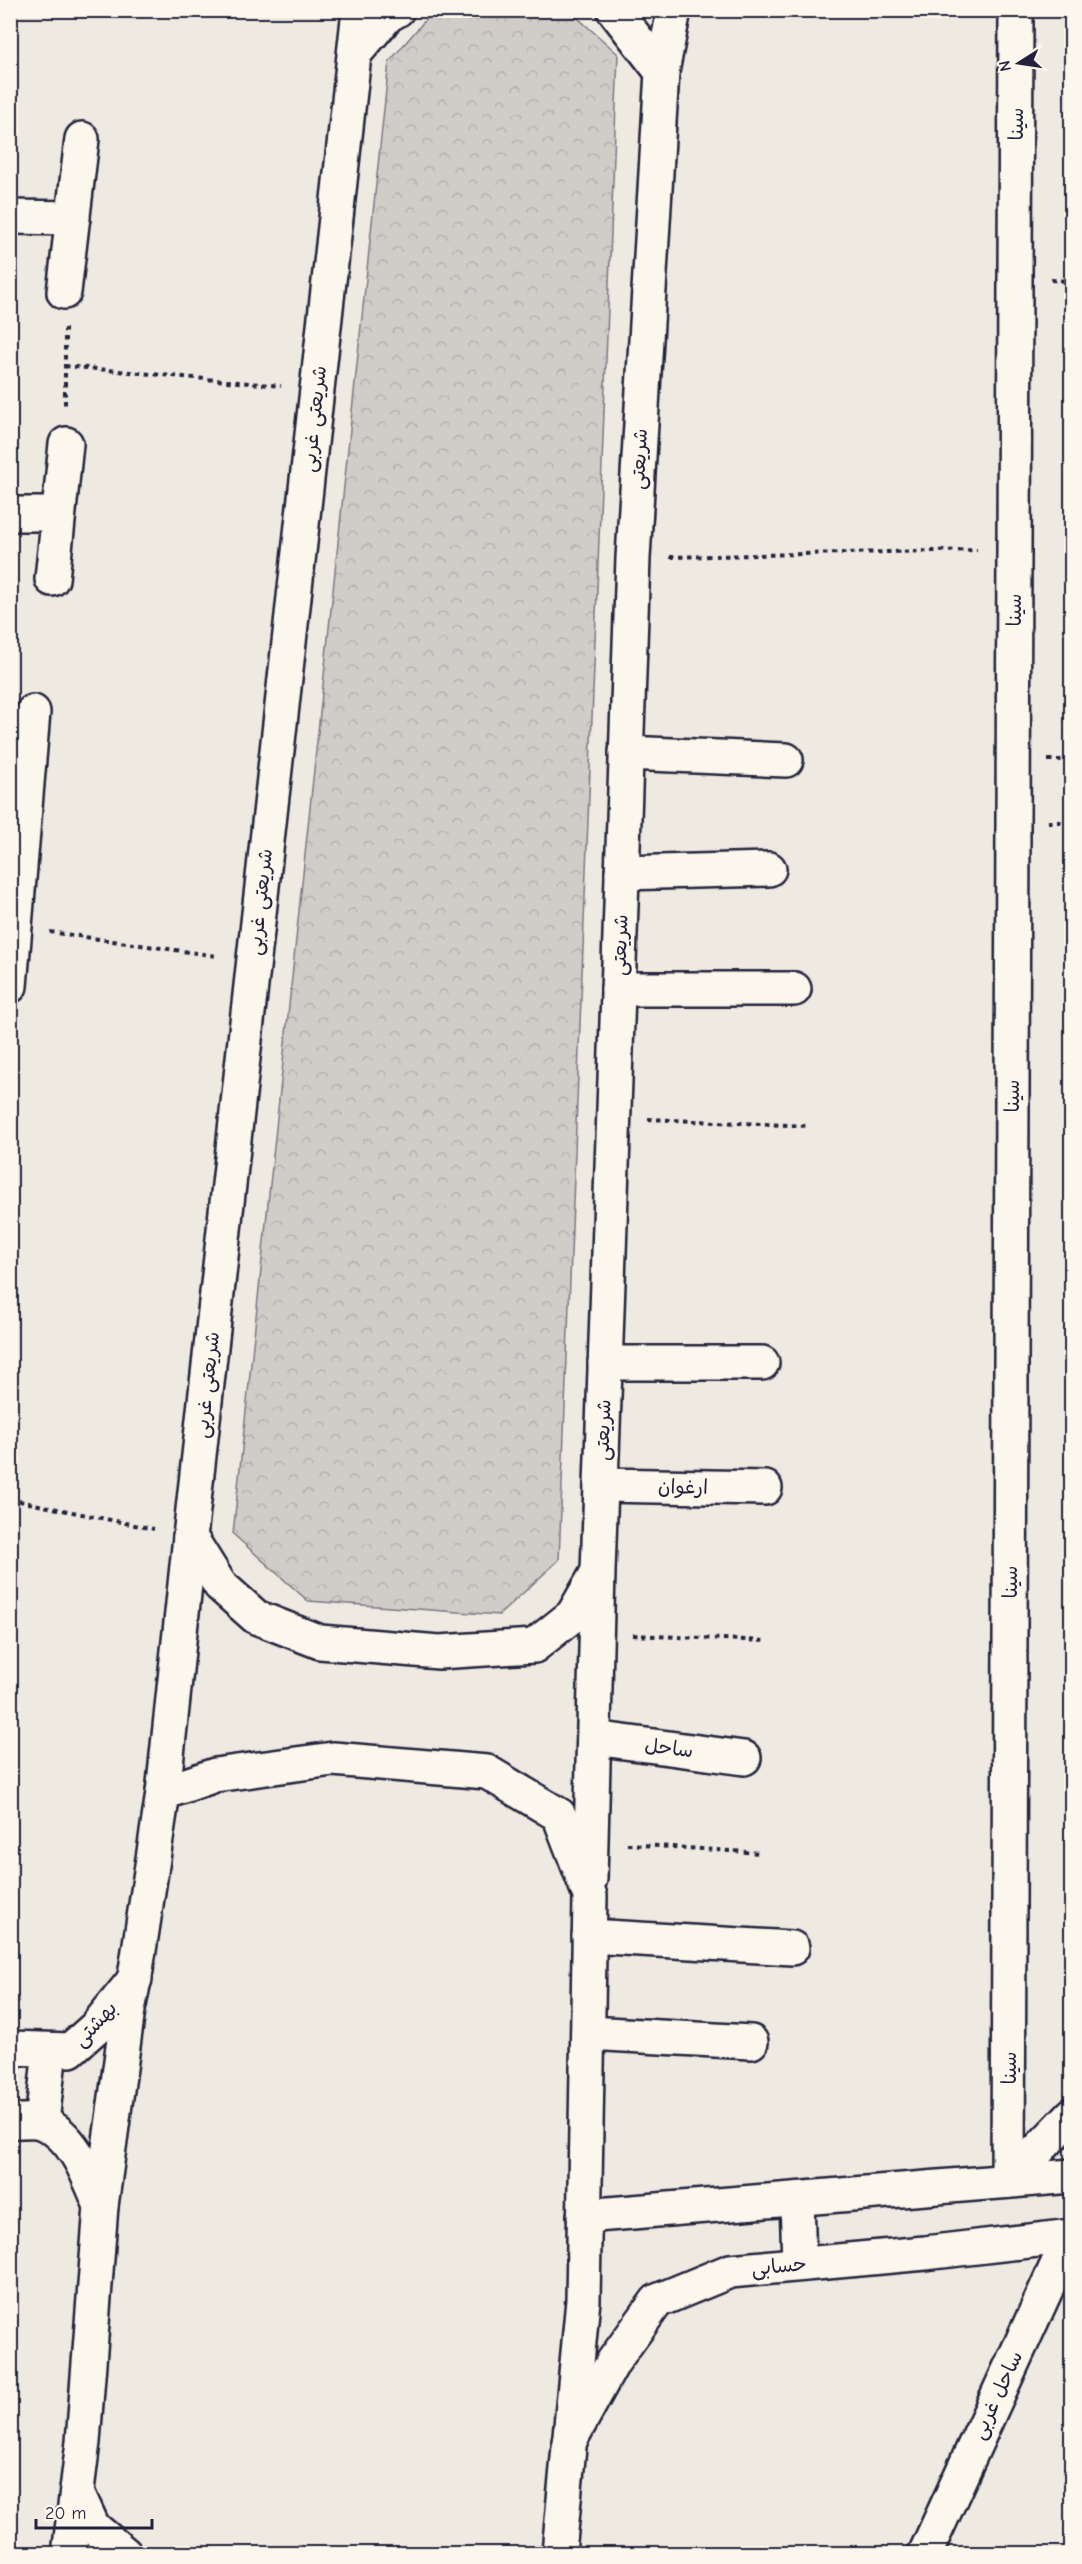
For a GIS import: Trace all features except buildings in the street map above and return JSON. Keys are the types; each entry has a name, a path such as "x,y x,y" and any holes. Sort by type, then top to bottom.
{"main road":[{"name":"شریعتی غربی","path":"77,2492 101,2206 128,2010 135,1979 164,1793 190,1537 359,10"},
{"path":"355,53 388,15 397,10"},
{"path":"614,10 662,72"},
{"name":"شریعتی","path":"558,2553 583,2300 598,1572 633,558 662,72 674,10"},
{"name":"سینا","path":"1008,2181 1016,10"},
{"path":"64,292 82,140"},
{"path":"10,217 73,218"},
{"path":"52,579 66,444"},
{"path":"10,514 58,514"},
{"path":"10,986 15,927 19,796 33,712"},
{"path":"626,753 786,760"},
{"path":"622,873 769,869"},
{"path":"618,989 794,989"},
{"path":"605,1363 762,1363"},
{"name":"ارغوان","path":"601,1485 765,1488"},
{"path":"190,1537 220,1585 256,1617 320,1642 343,1644 439,1652 534,1646 573,1615 598,1572"},
{"name":"ساحل","path":"594,1738 744,1758"},
{"path":"164,1793 215,1775 333,1759 487,1772 559,1815 590,1896"},
{"path":"589,1936 792,1948"},
{"name":"بهشتی","path":"10,2048 69,2050 96,2027 135,1979"},
{"path":"588,2033 751,2042"},
{"path":"42,2122 50,2050"},
{"path":"1008,2181 1071,2115"},
{"path":"10,2121 42,2122 64,2138 85,2169 101,2206"},
{"path":"584,2216 1071,2176"},
{"path":"797,2199 799,2264"},
{"name":"حسابی","path":"569,2442 614,2362 657,2301 730,2271 1071,2236"},
{"name":"ساحل غربی","path":"925,2553 1071,2236"},
{"path":"69,2553 77,2492"},
{"path":"77,2492 93,2527 125,2553"}],"path":[{"path":"64,292 66,444"},
{"path":"65,366 317,389"},
{"path":"633,558 1014,549"},
{"path":"15,927 254,962"},
{"path":"614,1118 809,1126"},
{"path":"10,1500 190,1537"},
{"path":"597,1633 767,1641"},
{"path":"591,1841 761,1853"}],"green space":[{"path":"433,11 570,11 618,54 559,1560 499,1615 308,1601 233,1534 389,62"}]}
